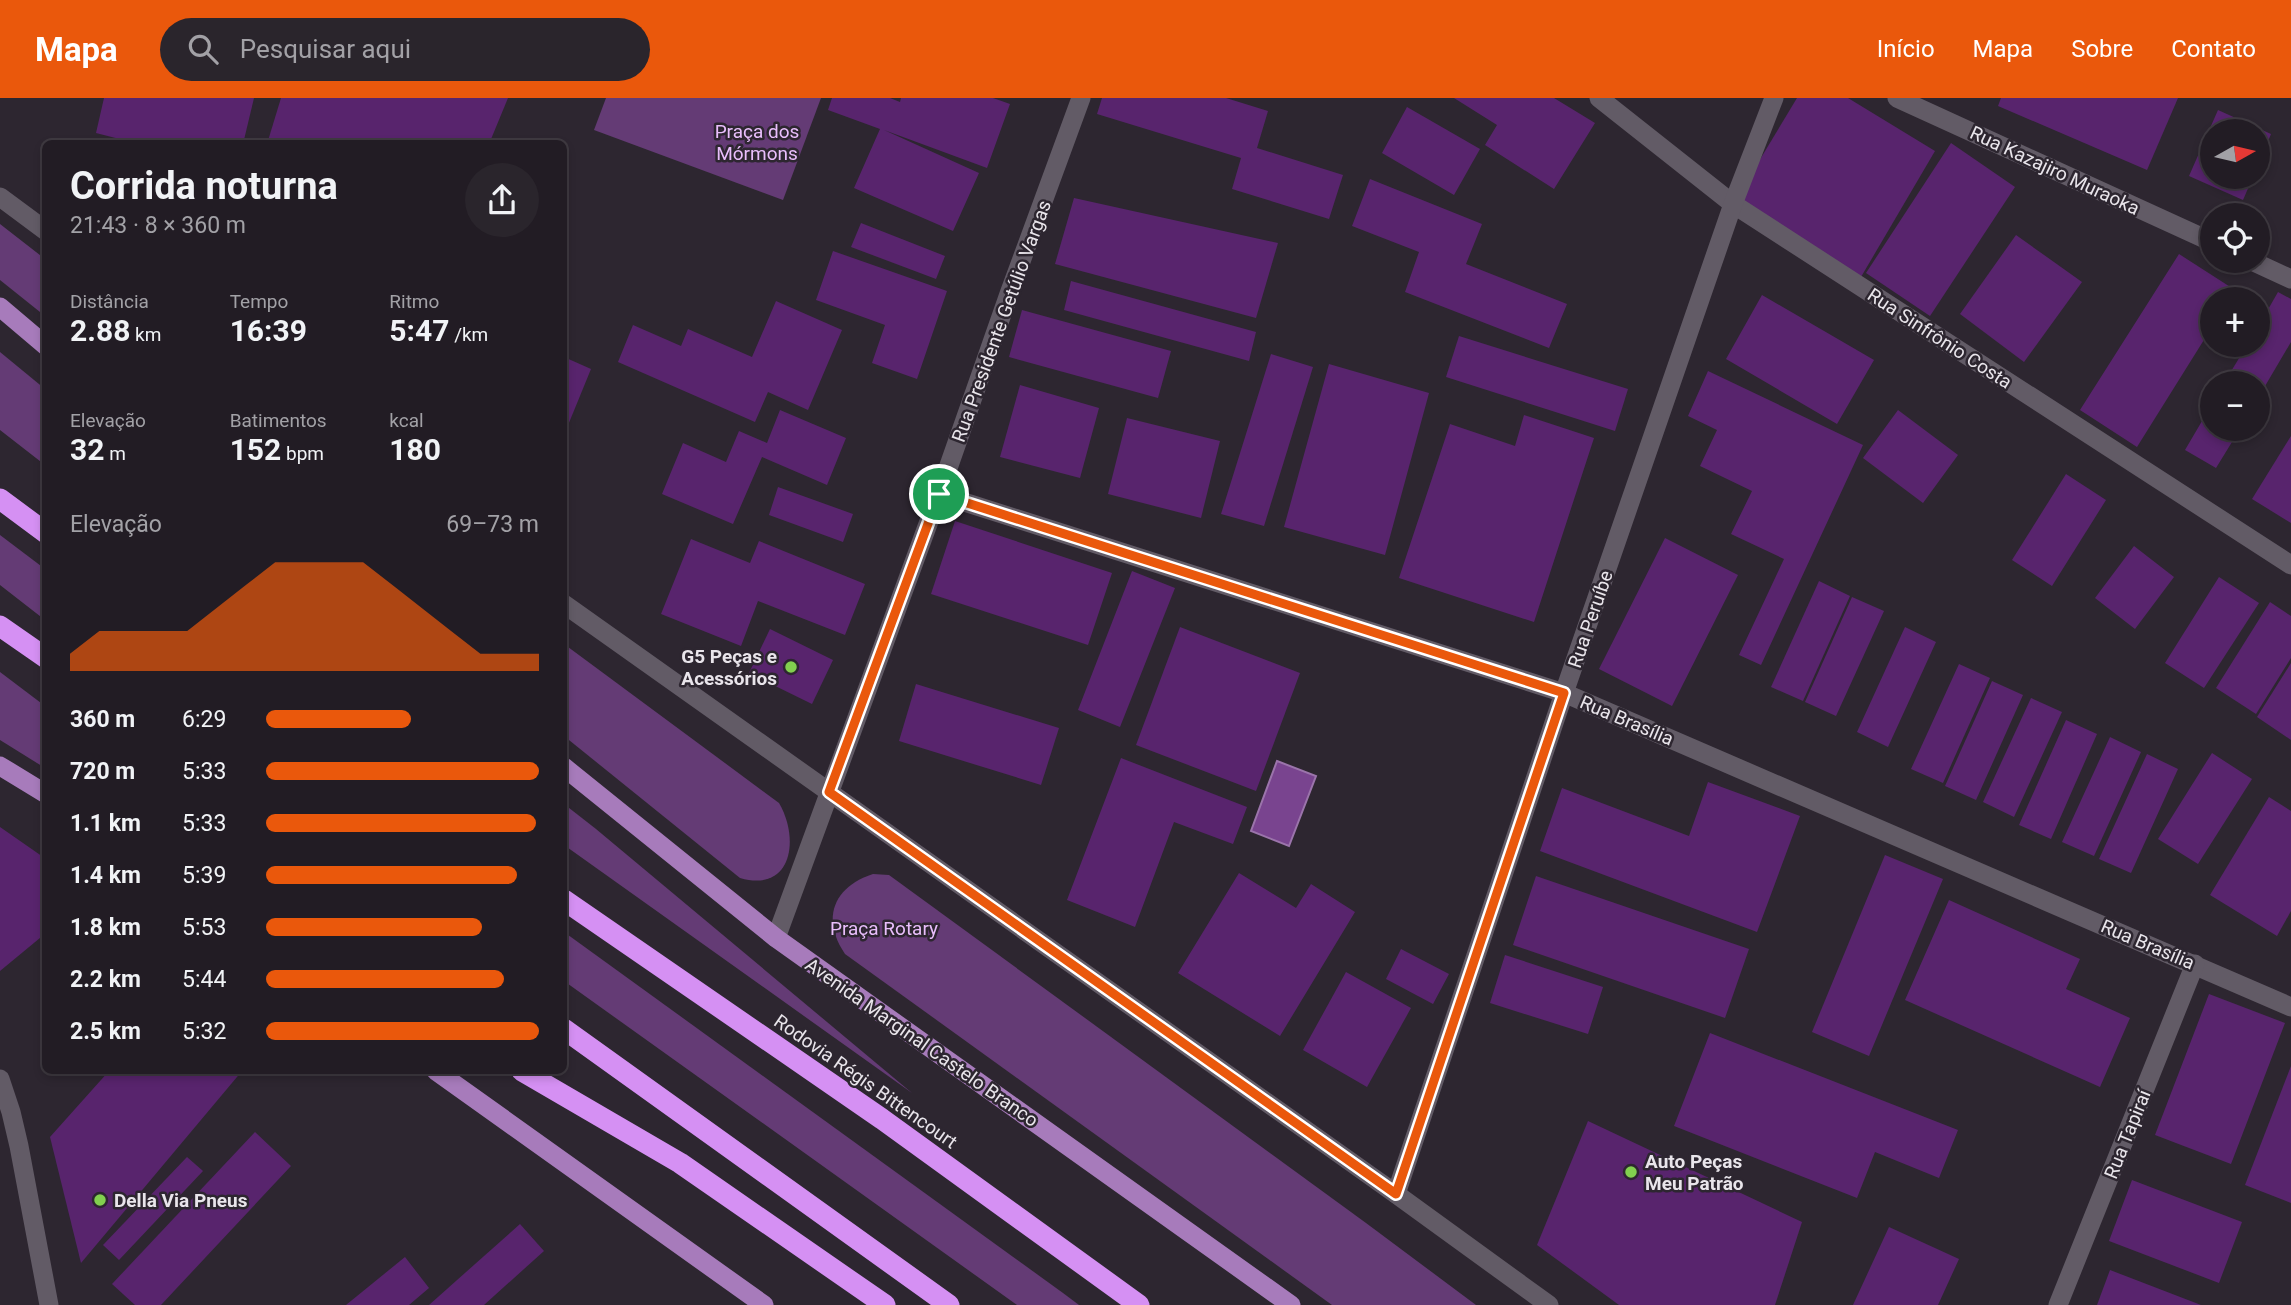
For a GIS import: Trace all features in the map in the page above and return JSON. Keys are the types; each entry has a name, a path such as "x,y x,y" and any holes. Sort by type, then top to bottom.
{"highway":[{"path":"0,499 42,530"},
{"path":"0,626 42,655"},
{"name":"Rodovia Régis Bittencourt","path":"567,902 882,1119 1139,1305"},
{"path":"567,1031 950,1305"},
{"path":"527,1074 680,1163 885,1305"}],"main road":[{"path":"0,307 42,343"},
{"name":"Avenida Marginal Castelo Branco","path":"567,769 776,938 1291,1305"},
{"path":"3,771 42,792"},
{"path":"440,1074 764,1305"}],"street":[{"name":"Rua Presidente Getúlio Vargas","path":"776,938 1081,98"},
{"name":"Rua Sinfrônio Costa","path":"1599,98 1733,204 2291,565"},
{"name":"Rua Peruíbe","path":"1396,1194 1564,693 1733,204 1774,98"},
{"name":"Rua Kazajiro Muraoka","path":"1898,98 2200,236"},
{"path":"0,197 42,228"},
{"path":"2270,269 2291,278"},
{"name":"Rua Brasília","path":"939,494 1564,693 2291,1007"},
{"path":"567,606 1549,1305"},
{"name":"Rua Tapiraí","path":"2058,1305 2195,964"},
{"path":"0,1079 12,1112 49,1305"}],"green space":[{"name":"Praça dos Mórmons","path":"606,98 821,98 783,200 594,130"},
{"path":"0,224 42,257 42,314 0,280"},
{"path":"0,352 42,387 42,463 0,430"},
{"path":"0,535 42,567 42,618 0,585"},
{"path":"567,646 779,803 789,832 787,860 781,870 771,878 757,881 740,878 567,738"},
{"path":"0,672 42,704 42,766 0,740"},
{"path":"567,806 596,829 912,1093 567,847"},
{"name":"Praça Rotary","path":"873,874 889,875 1476,1305 1332,1305 845,954 834,929 835,906 848,887"},
{"path":"567,934 1079,1305 1017,1305 567,983"}],"shaded area":[{"path":"1277,761 1316,776 1289,846 1251,831"}],"building":[{"path":"104,98 254,98 244,140 123,140 96,133"},
{"path":"281,98 508,98 491,140 268,140"},
{"path":"832,98 890,98 900,102 901,98 993,98 1010,104 987,168 884,130 979,173 953,231 854,188 880,129 828,110"},
{"path":"1102,98 1226,98 1268,111 1257,148 1343,175 1329,219 1232,189 1241,158 1097,114"},
{"path":"1454,98 1554,98 1595,123 1554,189 1485,145 1497,125"},
{"path":"1797,98 1848,98 1935,151 1861,277 1735,201"},
{"path":"2001,98 2178,98 2147,170 1998,106"},
{"path":"1407,107 1480,149 1454,195 1382,153"},
{"path":"2218,110 2238,119 2214,119"},
{"path":"1951,143 2015,187 1930,316 1866,273"},
{"path":"2200,151 2200,181 2189,176"},
{"path":"1370,179 1482,224 1466,264 1567,304 1549,348 1405,292 1419,252 1352,226"},
{"path":"2218,189 2248,189 2243,200"},
{"path":"1074,198 1278,243 1256,318 1055,264"},
{"path":"861,223 945,256 936,279 851,247"},
{"path":"2016,235 2082,282 2024,362 1960,314"},
{"path":"833,251 947,291 917,379 872,363 885,325 816,300"},
{"path":"2179,254 2200,268 2200,273 2209,273 2230,287 2200,287 2200,346 2137,447 2080,410"},
{"path":"1071,281 1256,332 1249,361 1064,310"},
{"path":"2278,292 2291,299 2291,342 2270,378 2270,371 2231,371 2240,357 2270,357 2270,306"},
{"path":"1762,295 1874,360 1837,424 1726,359"},
{"path":"776,301 842,330 808,410 768,392 755,422 618,362 633,325 681,346 688,329 752,357"},
{"path":"1022,310 1171,351 1158,398 1009,357"},
{"path":"1459,336 1628,389 1615,431 1446,377"},
{"path":"1271,354 1313,367 1264,526 1221,514"},
{"path":"567,358 591,369 567,428"},
{"path":"1329,364 1429,393 1385,555 1284,527"},
{"path":"1708,371 1863,445 1761,665 1739,655 1784,559 1731,534 1752,491 1700,466 1717,430 1688,416"},
{"path":"1020,385 1099,408 1080,478 1000,457"},
{"path":"780,410 846,438 827,485 762,457 733,524 662,494 683,443 726,462 739,431 767,443"},
{"path":"1898,410 1958,455 1923,503 1863,458"},
{"path":"1524,415 1594,438 1534,622 1399,578 1450,424 1515,446"},
{"path":"1127,418 1220,441 1201,518 1108,494"},
{"path":"2200,424 2200,441 2233,441 2216,468 2185,450"},
{"path":"2291,436 2291,523 2252,499"},
{"path":"2066,474 2106,500 2052,586 2012,560"},
{"path":"778,487 853,514 843,542 769,515"},
{"path":"955,521 1112,573 1088,645 931,594"},
{"path":"1665,538 1738,575 1672,706 1599,669"},
{"path":"691,539 750,563 759,541 865,584 845,635 758,601 741,646 661,614"},
{"path":"2134,546 2174,577 2135,629 2095,598"},
{"path":"1132,571 1175,588 1120,727 1078,710"},
{"path":"2219,577 2259,603 2204,688 2165,663"},
{"path":"1819,581 1850,596 1803,701 1771,687"},
{"path":"1852,597 1884,611 1836,716 1805,702"},
{"path":"2270,602 2291,616 2291,658 2256,714 2216,688"},
{"path":"1180,627 1300,673 1256,791 1136,745"},
{"path":"1905,627 1936,642 1888,747 1857,732"},
{"name":"G5 Peças e Acessórios","path":"770,629 833,660 812,704 749,673"},
{"path":"2291,663 2291,740 2257,717"},
{"path":"1959,664 1990,678 1943,783 1911,769"},
{"path":"1992,681 2023,695 1976,800 1945,786"},
{"path":"916,684 1059,728 1041,785 899,741"},
{"path":"2031,698 2062,712 2014,817 1983,802"},
{"path":"2066,720 2097,734 2051,839 2019,825"},
{"path":"2110,737 2141,752 2094,856 2062,842"},
{"path":"2212,753 2252,779 2198,864 2158,839"},
{"path":"2147,754 2178,769 2131,873 2099,859"},
{"path":"1121,758 1247,807 1233,844 1174,822 1135,927 1067,900"},
{"path":"1708,782 1800,816 1757,932 1540,851 1562,788 1689,836"},
{"path":"2269,797 2291,811 2291,911 2277,936 2210,895"},
{"path":"0,827 42,856 42,936 0,971"},
{"path":"1885,855 1943,879 1869,1056 1812,1032"},
{"path":"1239,873 1296,908 1311,884 1355,912 1280,1036 1178,973"},
{"path":"1536,876 1749,949 1725,1018 1513,945"},
{"path":"1949,900 2080,959 2066,989 2130,1018 2100,1087 1905,1000"},
{"path":"1401,949 1449,974 1433,1004 1386,979"},
{"path":"1505,955 1603,987 1588,1034 1490,1003"},
{"path":"1346,972 1411,1008 1367,1087 1303,1050"},
{"path":"2209,994 2285,1023 2231,1164 2155,1135"},
{"path":"1710,1033 1958,1130 1939,1178 1875,1152 1857,1198 1674,1126"},
{"path":"2291,1066 2291,1203 2245,1185"},
{"name":"Della Via Pneus","path":"106,1074 239,1074 81,1263 50,1137"},
{"name":"Auto Peças Meu Patrão","path":"1588,1121 1802,1222 1775,1305 1619,1305 1537,1245"},
{"path":"255,1132 291,1166 161,1305 135,1305 112,1284"},
{"path":"187,1157 203,1171 119,1260 103,1245"},
{"path":"2132,1180 2242,1222 2219,1283 2109,1241"},
{"path":"520,1224 544,1251 484,1305 429,1305"},
{"path":"1889,1227 1959,1259 1938,1305 1853,1305"},
{"path":"405,1257 429,1288 409,1305 346,1305"},
{"path":"2110,1270 2201,1305 2097,1305"}],"place":[{"name":"G5 Peças e Acessórios","path":"791,667"},
{"name":"Auto Peças Meu Patrão","path":"1631,1172"},
{"name":"Della Via Pneus","path":"100,1200"}],"route":[{"path":"939,494 1564,693 1396,1194 829,792 939,494"}]}
